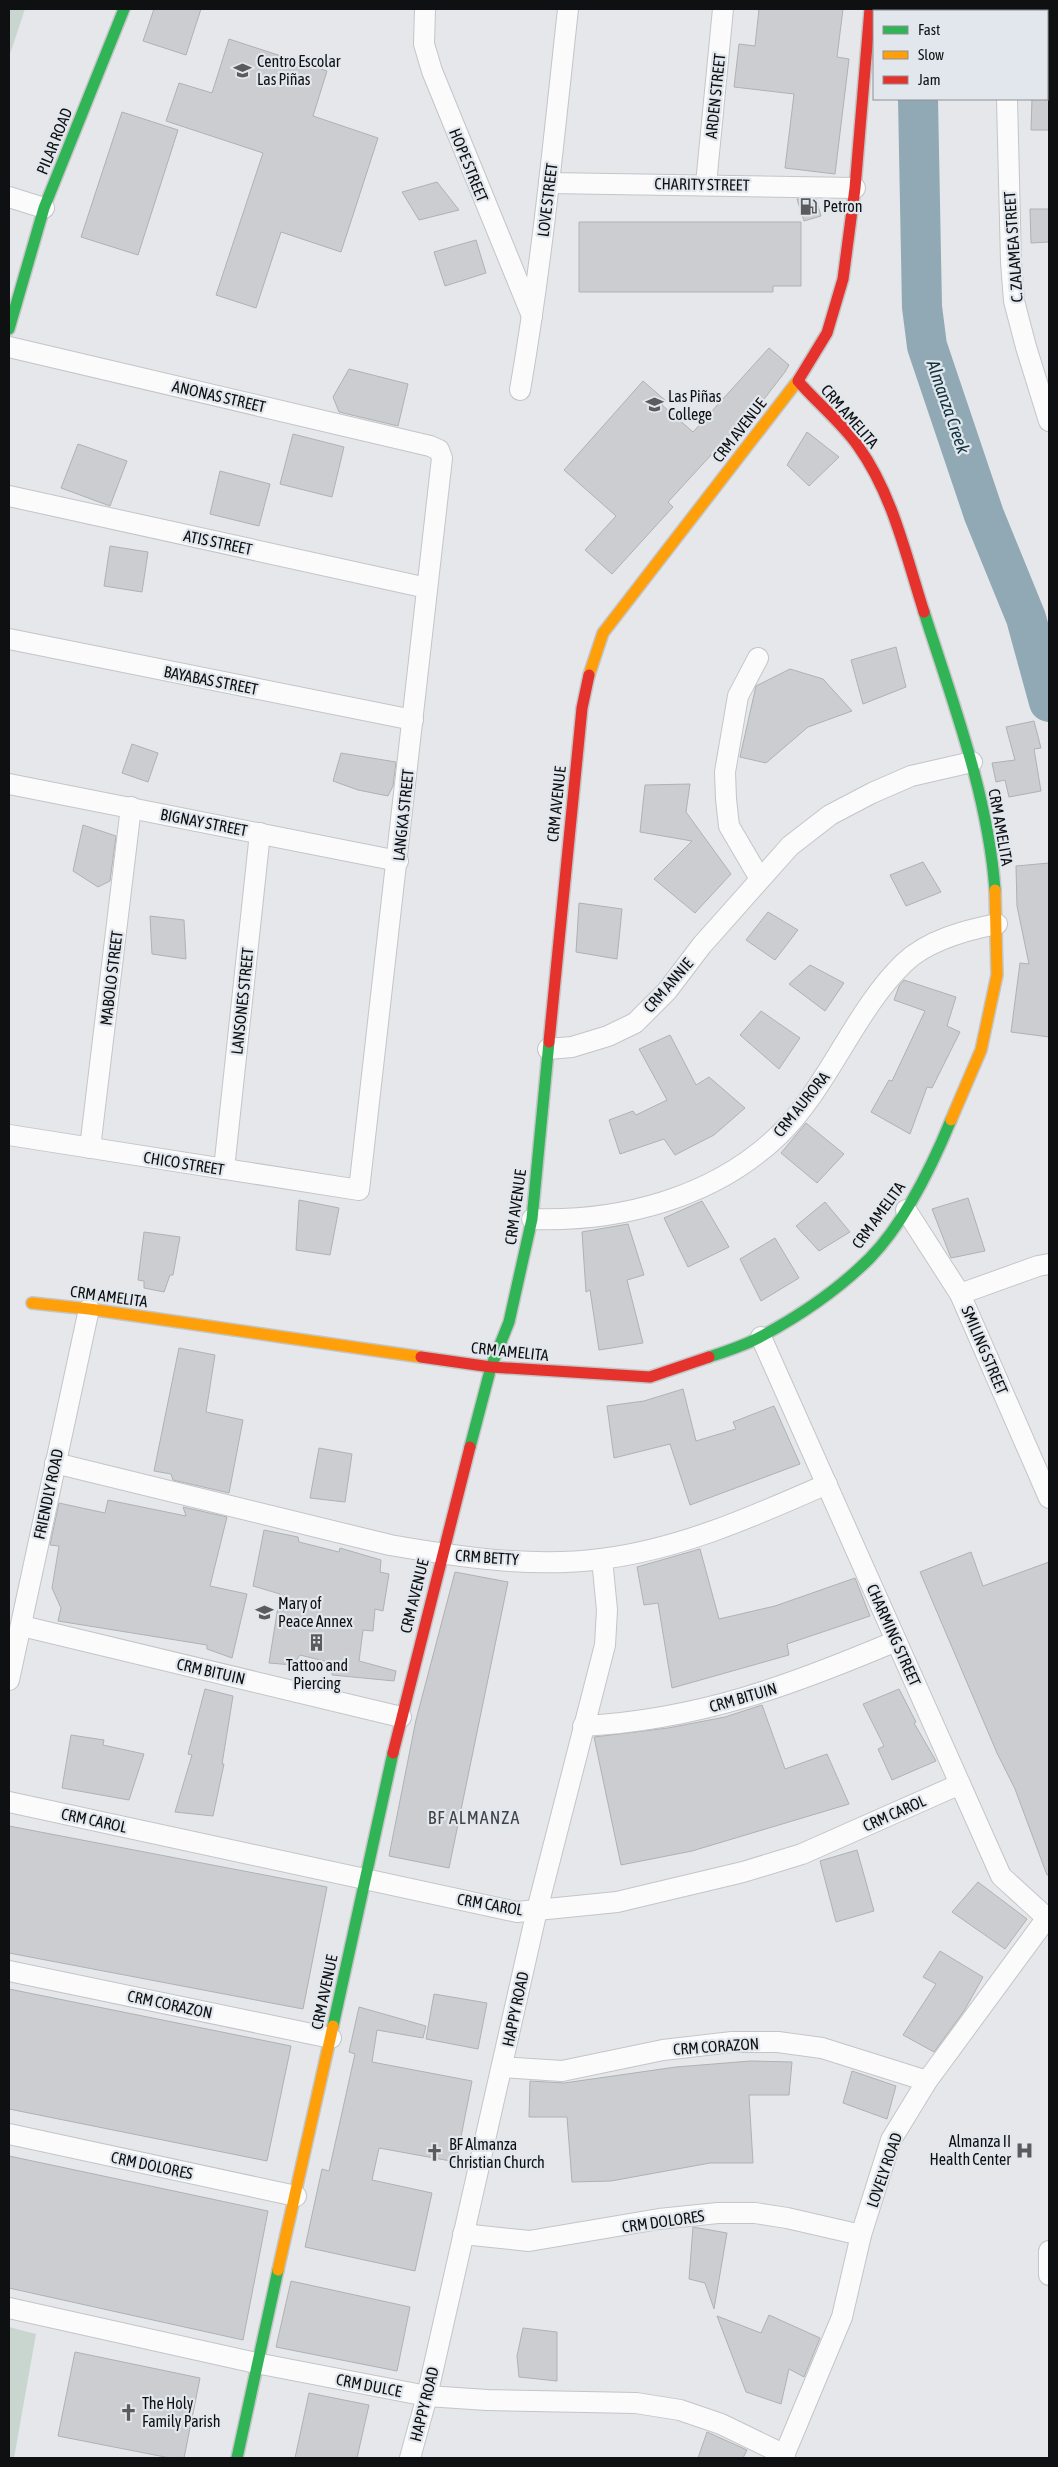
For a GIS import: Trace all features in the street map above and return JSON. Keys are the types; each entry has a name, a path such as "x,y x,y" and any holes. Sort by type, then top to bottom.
{"street":[{"name":"PILAR ROAD","path":"9,328 44,208 124,9"},
{"name":"HOPE STREET","path":"425,9 424,44 432,72 532,318"},
{"name":"LOVE STREET","path":"520,390 532,318 568,9"},
{"name":"ARDEN STREET","path":"706,184 723,9"},
{"name":"CRM AVENUE","path":"237,2458 256,2363 296,2196 401,1717 491,1367 509,1322 532,1219 582,708 591,664 602,633 798,381 827,333 840,293 855,188 870,9"},
{"name":"C. ZALAMEA STREET","path":"1007,100 1011,262 1014,301 1049,418"},
{"name":"CHARITY STREET","path":"549,183 706,184 855,188"},
{"path":"9,197 44,208"},
{"name":"ANONAS STREET","path":"9,347 430,446"},
{"name":"CRM AMELITA","path":"32,1303 88,1309 491,1367 591,1375 650,1377 700,1361 761,1337 825,1297 871,1257 906,1210 932,1165 981,1050 997,975 997,924 993,867 972,762 888,498 874,469 851,437 817,404 798,381"},
{"name":"LANGKA STREET","path":"358,1190 398,861 442,458 439,450 430,446"},
{"name":"ATIS STREET","path":"9,496 427,588"},
{"name":"BAYABAS STREET","path":"9,639 413,720"},
{"path":"758,658 738,696 726,772 726,799 729,826 760,879"},
{"name":"CRM ANNIE","path":"548,1049 572,1047 599,1039 635,1023 667,990 702,945 790,846 830,815 872,793 911,776 972,762"},
{"name":"BIGNAY STREET","path":"9,784 398,861"},
{"name":"MABOLO STREET","path":"90,1148 131,807"},
{"name":"LANSONES STREET","path":"224,1169 260,833"},
{"name":"CRM AURORA","path":"532,1219 580,1220 619,1215 669,1200 708,1185 741,1165 780,1134 805,1103 842,1051 875,997 904,962 932,944 968,930 997,924"},
{"name":"CHICO STREET","path":"9,1135 358,1190"},
{"name":"SMILING STREET","path":"906,1210 960,1294 1049,1498"},
{"path":"960,1294 1038,1266 1049,1264"},
{"name":"FRIENDLY ROAD","path":"9,1680 88,1309"},
{"name":"CHARMING STREET","path":"761,1337 1001,1876 1048,1916"},
{"name":"CRM BETTY","path":"55,1463 390,1545 442,1554 503,1560 569,1561 602,1559 695,1538 756,1516 827,1484"},
{"name":"HAPPY ROAD","path":"410,2458 427,2396 536,1910 605,1645 607,1610 602,1559"},
{"name":"CRM BITUIN","path":"22,1626 401,1717"},
{"name":"CRM BITUIN","path":"583,1726 630,1723 687,1713 756,1696 896,1641"},
{"name":"CRM CAROL","path":"9,1802 517,1912 617,1902 743,1872 802,1854 960,1784"},
{"name":"LOVELY ROAD","path":"784,2457 842,2317 861,2235 891,2140 927,2081 1048,1916"},
{"name":"CRM CORAZON","path":"9,1971 331,2038"},
{"name":"CRM CORAZON","path":"502,2067 562,2071 663,2050 732,2042 778,2042 822,2048 927,2081"},
{"name":"CRM DOLORES","path":"9,2134 296,2196"},
{"name":"CRM DOLORES","path":"463,2234 530,2241 572,2236 659,2219 718,2213 756,2213 788,2218 861,2235"},
{"path":"1049,2251 1049,2275"},
{"name":"CRM DULCE","path":"9,2308 256,2363 427,2396 487,2400 636,2403 680,2410 721,2424 784,2457"}],"shaded area":[{"path":"9,9 25,9 9,57"},
{"path":"9,2327 36,2334 14,2458 9,2458"}],"building":[{"path":"154,9 201,9 186,55 143,41"},
{"path":"759,9 843,9 837,57 849,59 835,174 785,168 794,94 734,87 739,44 755,46"},
{"path":"229,39 327,71 313,116 378,138 341,252 281,232 256,308 216,295 263,153 166,121 179,83 212,93"},
{"path":"1049,99 1049,130 1031,130 1032,100"},
{"path":"122,112 178,130 138,255 81,237"},
{"path":"437,182 459,210 419,220 402,192"},
{"name":"Petron","path":"797,199 816,199 821,216 804,221"},
{"path":"1030,209 1049,209 1049,242 1031,243"},
{"path":"579,222 801,222 801,286 773,286 773,292 579,292"},
{"path":"476,240 486,273 445,286 434,252"},
{"path":"769,348 789,365 785,372 737,434 734,430 668,502 673,507 612,574 585,550 616,516 564,470 643,381 666,401 662,405 693,432"},
{"path":"349,369 408,384 398,426 339,412 333,397"},
{"path":"807,432 839,457 809,486 787,465"},
{"path":"293,434 344,447 332,497 280,484"},
{"path":"78,444 127,461 110,506 61,488"},
{"path":"220,471 270,484 259,526 210,514"},
{"path":"110,546 148,552 142,592 104,586"},
{"path":"896,647 906,687 863,704 851,660"},
{"path":"790,669 823,679 852,711 808,727 766,763 740,757 756,686"},
{"path":"1034,721 1041,748 1034,749 1041,791 1009,797 1005,780 996,782 992,763 1015,760 1006,727"},
{"path":"132,744 158,753 148,782 122,773"},
{"path":"341,753 396,762 393,786 388,796 358,790 333,781"},
{"path":"690,784 686,812 731,874 695,913 654,879 692,841 640,832 645,785"},
{"path":"83,825 116,836 110,881 98,887 73,871"},
{"path":"923,862 941,892 906,906 890,875"},
{"path":"1049,863 1049,1037 1011,1032 1020,963 1029,964 1017,906 1016,866"},
{"path":"579,903 622,909 617,959 576,952"},
{"path":"768,912 798,930 775,960 746,940"},
{"path":"150,916 184,920 186,959 152,954"},
{"path":"810,965 844,983 825,1011 789,984"},
{"path":"904,980 956,997 947,1026 960,1032 932,1088 927,1087 910,1134 871,1112 889,1080 892,1081 925,1011 894,1000 899,986"},
{"path":"761,1011 800,1038 779,1069 740,1035"},
{"path":"670,1035 696,1085 709,1077 745,1108 714,1135 675,1155 664,1139 620,1154 609,1120 633,1111 636,1115 667,1100 639,1049"},
{"path":"806,1123 844,1154 817,1183 781,1153"},
{"path":"968,1198 985,1251 951,1258 932,1209"},
{"path":"299,1200 339,1208 330,1255 296,1250"},
{"path":"702,1201 729,1247 688,1267 664,1218"},
{"path":"825,1202 850,1232 819,1251 796,1226"},
{"path":"628,1224 644,1275 627,1280 643,1343 599,1350 590,1290 586,1292 582,1232"},
{"path":"144,1232 180,1237 173,1275 170,1275 164,1292 144,1288 144,1281 138,1280"},
{"path":"775,1238 799,1278 761,1301 740,1259"},
{"path":"179,1348 215,1355 206,1412 243,1420 229,1493 173,1480 171,1474 154,1471"},
{"path":"683,1389 696,1441 736,1429 733,1422 774,1406 800,1464 690,1505 670,1444 614,1458 607,1406 644,1401"},
{"path":"319,1448 352,1454 345,1502 310,1498"},
{"path":"108,1500 186,1516 183,1507 227,1517 210,1586 247,1594 232,1658 207,1649 207,1645 58,1621 61,1608 52,1588 59,1546 50,1545 59,1503 105,1513"},
{"path":"264,1530 298,1537 299,1542 339,1552 340,1548 381,1560 380,1572 389,1574 383,1611 375,1609 373,1631 363,1630 359,1661 396,1671 394,1681 332,1675 332,1663 300,1655 293,1665 269,1663 280,1594 253,1586"},
{"path":"700,1549 719,1619 775,1606 855,1578 870,1616 787,1644 789,1655 672,1688 658,1603 644,1605 637,1567"},
{"path":"971,1552 983,1586 1049,1562 1049,1875 1047,1875 1015,1789 997,1753 920,1572"},
{"path":"455,1572 508,1582 449,1868 389,1856 416,1720"},
{"path":"205,1689 233,1696 222,1764 224,1764 213,1816 175,1812 192,1755 188,1754"},
{"path":"899,1689 916,1722 914,1723 936,1761 892,1780 878,1749 884,1746 863,1704"},
{"path":"762,1705 785,1769 827,1754 849,1804 692,1851 621,1865 594,1737 668,1728 725,1717"},
{"path":"71,1735 104,1740 103,1745 144,1754 129,1800 62,1788"},
{"path":"9,1826 327,1887 303,2009 9,1953"},
{"path":"857,1850 874,1911 836,1922 820,1861"},
{"path":"978,1882 1027,1919 1005,1949 952,1912"},
{"path":"940,1951 983,1977 964,2011 934,2052 903,2035 936,1984 923,1977"},
{"path":"9,1989 291,2046 267,2161 9,2109"},
{"path":"434,1994 487,2003 478,2049 426,2039"},
{"path":"359,2007 426,2026 423,2038 377,2030 372,2062 472,2081 456,2162 379,2148 372,2180 432,2193 415,2271 305,2247 322,2169 329,2171 355,2054 349,2052"},
{"path":"751,2061 792,2062 789,2095 749,2095 753,2163 710,2163 611,2181 572,2182 567,2117 529,2117 530,2081 564,2083 676,2067"},
{"path":"852,2071 896,2086 887,2119 843,2103"},
{"path":"9,2156 268,2211 243,2340 9,2288"},
{"path":"693,2227 727,2233 714,2309 705,2283 689,2279"},
{"path":"291,2281 410,2307 397,2371 276,2347"},
{"path":"769,2315 820,2338 804,2377 789,2369 781,2404 746,2392 717,2316 761,2333"},
{"path":"523,2328 557,2332 557,2381 519,2377 517,2356"},
{"name":"The Holy Family Parish","path":"75,2352 200,2378 184,2458 170,2458 58,2436"},
{"path":"309,2393 369,2405 357,2458 295,2458"},
{"path":"707,2432 747,2450 743,2458 698,2458"}],"waterway":[{"name":"Almanza Creek","path":"918,100 922,307 927,346 984,515 1026,618 1049,702"}],"traffic: fast":[{"path":"9,329 44,208 124,9"},
{"path":"924,612 968,749 977,784 985,819 995,890"},
{"path":"470,1447 491,1367 509,1322 532,1219 549,1042"},
{"path":"709,1357 736,1348 762,1336 791,1319 832,1291 870,1258 883,1244 906,1211 935,1156 951,1120"},
{"path":"333,2026 393,1753"},
{"path":"237,2458 278,2270"}],"traffic: slow":[{"path":"589,675 603,633 799,379"},
{"path":"951,1120 981,1050 997,975 995,890"},
{"path":"32,1303 89,1309 421,1357"},
{"path":"278,2270 333,2026"}],"traffic: jam":[{"path":"799,379 827,333 843,279 855,188 870,9"},
{"path":"798,381 858,446 881,485 890,505 924,612"},
{"path":"549,1042 582,708 589,675"},
{"path":"421,1357 491,1367 650,1377 709,1357"},
{"path":"393,1753 470,1447"}],"place":[{"name":"Centro Escolar Las Piñas","path":"243,70"},
{"name":"Petron","path":"809,206"},
{"name":"Las Piñas College","path":"654,405"},
{"name":"Mary of Peace Annex","path":"264,1612"},
{"name":"Tattoo and Piercing","path":"317,1643"},
{"name":"Almanza II Health Center","path":"1025,2150"},
{"name":"BF Almanza Christian Church","path":"435,2153"},
{"name":"The Holy Family Parish","path":"128,2412"}],"district":[{"name":"BF ALMANZA","path":"474,1818"}]}
